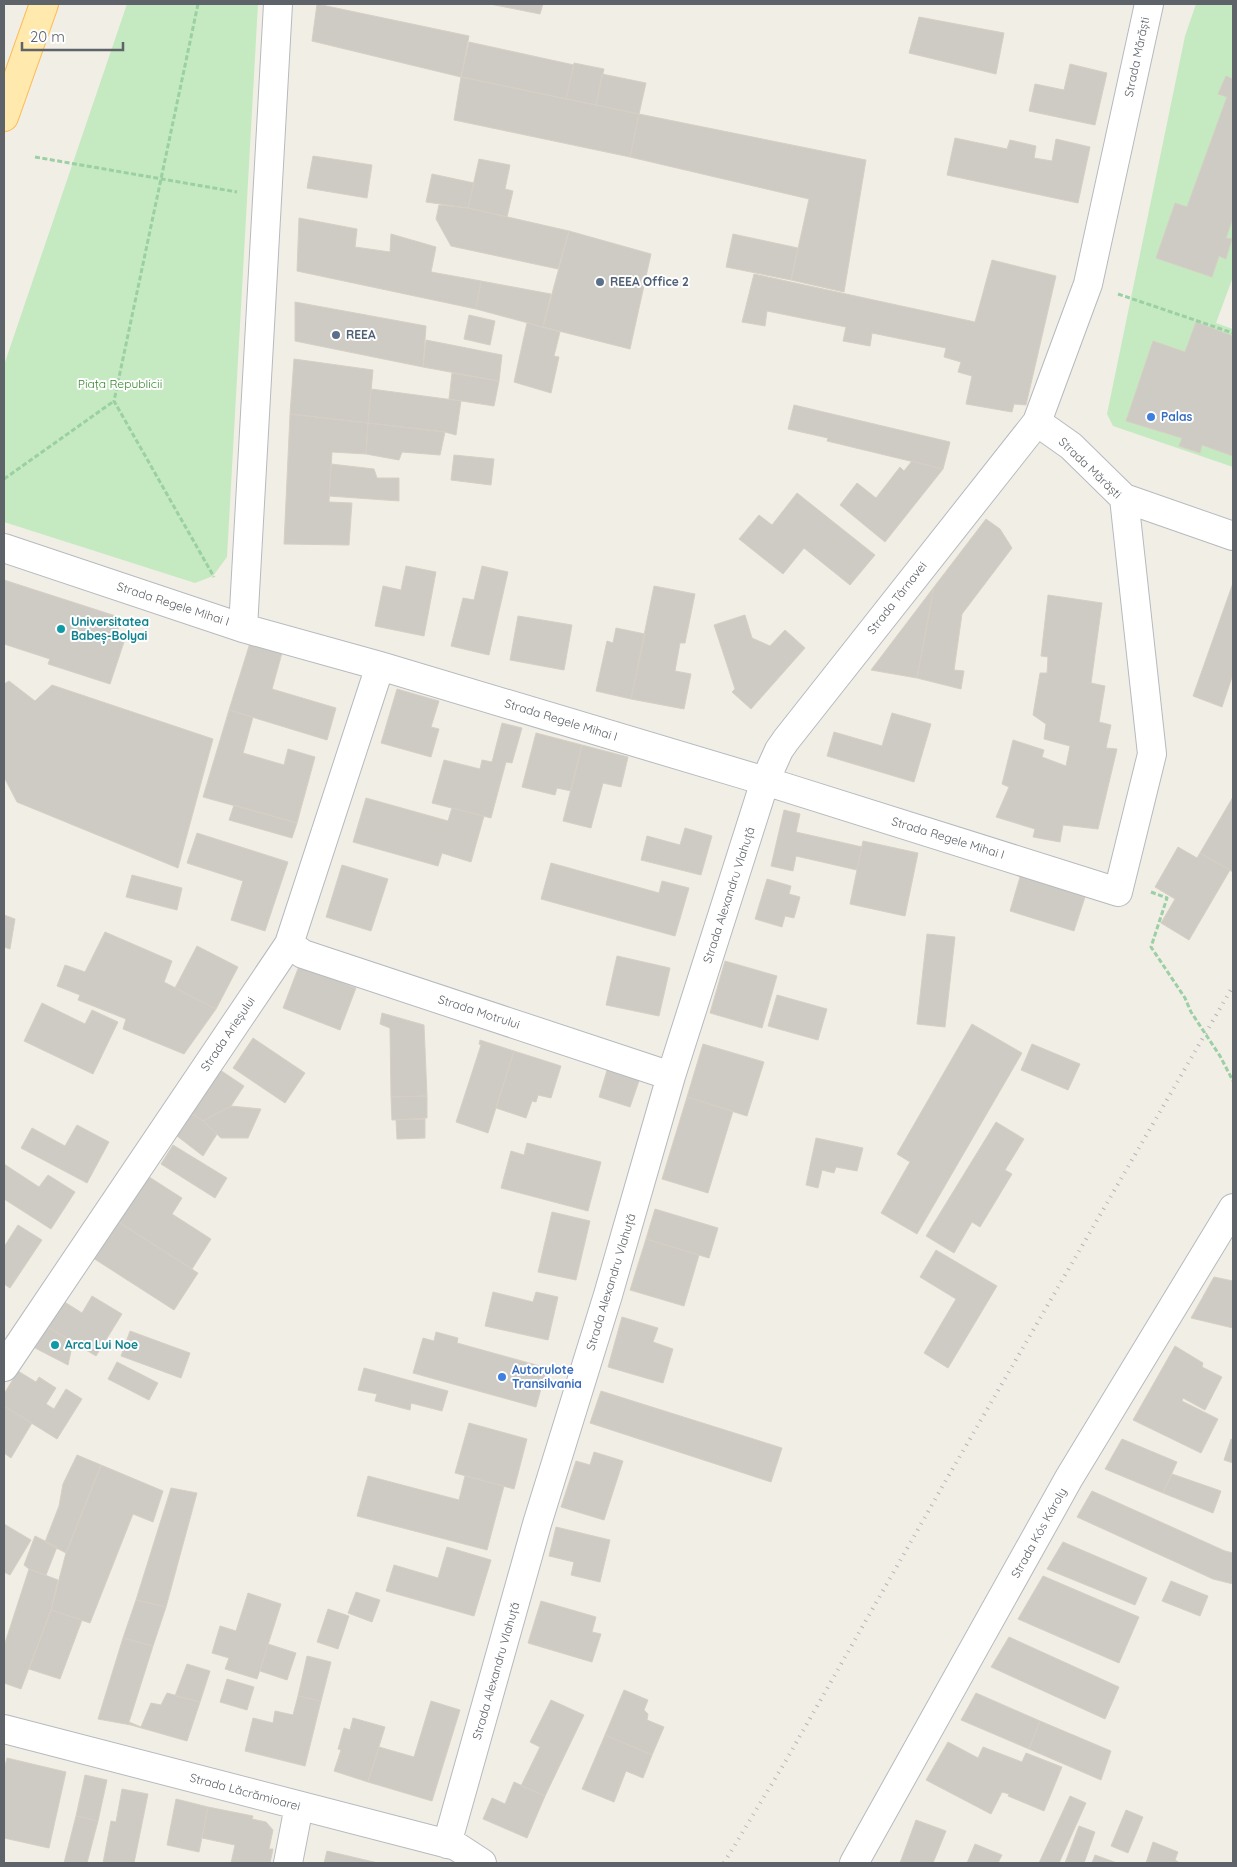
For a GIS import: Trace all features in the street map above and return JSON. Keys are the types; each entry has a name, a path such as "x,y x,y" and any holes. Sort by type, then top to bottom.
{"main road":[{"path":"4,117 44,4"}],"street":[{"path":"244,628 278,4"},
{"name":"Strada Mărăști","path":"1118,892 1152,754 1124,498 1071,446 1037,422 1088,284 1149,4"},
{"name":"Strada Târnavei","path":"765,781 779,750 786,740 1037,422"},
{"path":"1124,498 1233,536"},
{"name":"Strada Regele Mihai I","path":"4,548 244,628 380,666 765,781 1118,892"},
{"name":"Strada Arieșului","path":"4,1367 289,944 380,666"},
{"name":"Strada Alexandru Vlahuță","path":"447,1844 537,1524 608,1295 671,1076 765,781"},
{"name":"Strada Motrului","path":"289,944 303,954 671,1076"},
{"name":"Strada Kós Károly","path":"854,1863 1069,1478 1233,1208"},
{"name":"Strada Lăcrămioarei","path":"4,1729 456,1846 482,1863"},
{"path":"288,1863 298,1806"}],"path":[{"path":"198,4 114,401 214,577"},
{"path":"35,157 238,192"},
{"path":"1109,292 1233,332"},
{"path":"4,479 114,401"},
{"path":"1145,889 1167,898 1151,947 1185,998 1190,1012 1220,1056 1233,1081"}],"green space":[{"name":"Piața Republicii","path":"127,4 258,4 227,557 213,576 195,583 4,522 4,365"},
{"path":"1196,4 1233,4 1233,277 1216,323 1233,329 1233,467 1113,426 1107,414 1185,36"}],"building":[{"path":"317,4 469,36 461,77 312,41"},
{"path":"490,4 543,4 540,14"},
{"path":"919,17 1004,33 996,74 909,53"},
{"path":"469,42 574,65 566,99 461,77"},
{"path":"574,63 604,69 596,105 566,99"},
{"path":"1070,64 1107,73 1095,125 1029,111 1035,84 1064,90"},
{"path":"602,74 646,83 639,114 596,105"},
{"path":"1226,76 1233,79 1233,218 1226,238 1232,239 1226,259 1219,256 1212,277 1156,258 1175,203 1187,207 1227,97 1218,94"},
{"path":"461,77 639,114 630,157 454,120"},
{"path":"639,114 866,160 844,292 791,280 809,199 630,157"},
{"path":"955,138 1007,149 1010,140 1036,146 1034,158 1052,161 1056,139 1090,147 1078,203 947,175"},
{"path":"313,156 372,165 367,198 307,188"},
{"path":"479,159 510,165 505,189 513,191 507,217 468,208"},
{"path":"432,174 474,183 468,208 426,202"},
{"path":"439,205 468,208 569,231 558,269 451,246 436,219"},
{"path":"299,218 357,229 355,247 390,252 391,234 436,247 431,272 481,281 476,309 297,271"},
{"name":"REEA Office 2","path":"569,231 651,254 630,349 543,327"},
{"path":"733,234 798,248 791,280 726,267"},
{"path":"992,260 1056,276 1026,405 1014,404 1012,412 966,404 972,376 958,372 961,362 944,357 946,348 872,333 870,346 843,341 846,327 767,311 765,326 742,322 754,274 975,322"},
{"path":"481,281 551,294 543,327 476,309"},
{"path":"295,302 426,326 423,367 295,341"},
{"path":"469,315 495,321 490,345 464,339"},
{"path":"1196,322 1233,336 1233,456 1202,445 1200,453 1179,446 1182,438 1126,421 1153,341 1185,352"},
{"path":"527,323 560,332 554,356 559,357 551,393 514,382"},
{"path":"426,340 502,355 499,381 423,367"},
{"path":"294,359 373,370 368,423 290,414"},
{"path":"452,373 499,381 494,406 449,399"},
{"path":"371,389 461,401 456,435 368,423"},
{"path":"794,405 950,442 943,469 827,441 828,438 788,429"},
{"path":"290,414 368,423 366,454 332,452 329,502 352,503 349,545 284,544"},
{"path":"368,423 445,432 440,455 402,452 399,460 366,454"},
{"path":"454,455 494,459 491,485 451,480"},
{"path":"912,461 943,469 885,542 840,505 857,483 876,498 900,467 904,471"},
{"path":"331,464 374,469 377,478 399,478 399,501 329,496"},
{"path":"797,493 875,555 850,585 804,548 783,574 739,539 759,515 772,525"},
{"path":"986,519 1000,529 1012,548 962,614 954,670 964,671 961,689 917,678 934,587"},
{"path":"406,566 436,572 424,636 375,626 383,586 401,590"},
{"path":"482,566 508,572 489,655 451,646 463,598 474,600"},
{"name":"Universitatea Babeș-Bolyai","path":"4,580 122,618 115,639 124,642 110,684 48,664 50,659 4,644"},
{"path":"1233,583 1233,674 1222,707 1193,696"},
{"path":"654,586 695,594 685,643 680,643 675,671 691,674 684,709 631,699"},
{"path":"934,587 917,678 871,670"},
{"path":"1048,595 1102,603 1091,683 1105,686 1099,722 1111,725 1106,748 1117,749 1098,829 1063,825 1060,842 1033,837 1035,829 996,817 1009,787 1002,784 1013,740 1044,750 1042,757 1066,766 1070,746 1044,739 1046,724 1033,715 1040,673 1047,673 1048,657 1041,656"},
{"path":"745,615 752,638 770,646 785,630 805,648 751,709 732,692 735,689 714,625"},
{"path":"518,616 572,625 564,670 510,660"},
{"path":"616,628 645,634 631,699 596,691 607,641 613,643"},
{"path":"250,643 282,653 272,689 336,708 327,740 229,710"},
{"path":"9,681 35,701 52,685 213,739 178,868 17,802 4,777 4,684"},
{"path":"397,689 439,701 431,727 439,729 431,757 381,743"},
{"path":"229,710 253,717 243,753 284,765 288,749 315,757 297,823 203,797"},
{"path":"892,713 931,724 914,782 827,756 834,732 882,746"},
{"path":"502,723 522,728 512,763 506,762 491,818 432,803 444,760 480,769 482,760 492,762"},
{"path":"536,733 582,745 571,791 557,788 555,795 522,787"},
{"path":"582,745 628,757 621,787 603,783 591,828 563,821"},
{"path":"1233,797 1233,872 1200,853"},
{"path":"366,798 448,821 452,808 484,816 471,862 442,853 438,866 353,842"},
{"path":"234,805 297,823 292,838 229,820"},
{"path":"784,810 800,814 796,832 862,847 857,870 796,856 793,871 771,866"},
{"path":"685,828 712,836 701,875 641,860 647,836 680,845"},
{"path":"197,833 288,862 265,931 231,920 243,881 187,863"},
{"path":"863,841 918,853 905,916 850,904"},
{"path":"1178,847 1197,858 1200,853 1230,870 1189,940 1161,923 1175,899 1155,887"},
{"path":"551,863 659,893 662,881 689,888 675,936 541,899"},
{"path":"342,865 388,879 371,931 326,917"},
{"path":"132,875 182,888 177,910 126,897"},
{"path":"1020,877 1085,897 1074,931 1010,911"},
{"path":"767,879 791,886 789,894 800,897 794,918 785,916 782,927 755,919"},
{"path":"4,915 15,919 10,949 4,947"},
{"path":"105,932 172,961 164,982 216,1009 184,1054 123,1029 126,1019 78,1000 80,995 57,986 65,965 85,972"},
{"path":"927,934 955,937 945,1027 917,1024"},
{"path":"197,946 238,967 216,1009 175,988"},
{"path":"617,956 670,968 659,1016 606,1005"},
{"path":"725,961 777,976 762,1028 710,1013"},
{"path":"299,966 356,988 340,1030 283,1008"},
{"path":"777,995 827,1009 818,1040 768,1026"},
{"path":"42,1003 85,1024 92,1010 118,1022 93,1074 24,1041"},
{"path":"382,1013 424,1025 427,1096 391,1097 390,1028 380,1024"},
{"path":"972,1024 1022,1053 917,1234 881,1213 910,1162 897,1154"},
{"path":"253,1038 305,1073 285,1103 233,1068"},
{"path":"480,1040 514,1051 488,1133 456,1122 481,1045 479,1044"},
{"path":"703,1044 764,1062 747,1116 687,1097"},
{"path":"1032,1044 1080,1064 1068,1090 1021,1070"},
{"path":"514,1051 561,1066 551,1098 538,1095 536,1102 532,1101 526,1118 496,1108"},
{"path":"608,1067 640,1078 630,1107 599,1097"},
{"path":"220,1070 244,1086 231,1106 203,1121 191,1113"},
{"path":"427,1096 427,1118 392,1120 391,1097"},
{"path":"687,1097 733,1111 708,1193 662,1179"},
{"path":"231,1106 261,1109 248,1138 221,1138 203,1121"},
{"path":"191,1113 217,1134 203,1156 177,1136"},
{"path":"425,1119 425,1138 397,1139 396,1120"},
{"path":"996,1122 1024,1139 1005,1170 1012,1174 980,1227 972,1222 954,1253 926,1236"},
{"path":"77,1125 109,1142 87,1183 21,1148 32,1128 65,1146"},
{"path":"816,1138 863,1148 857,1171 836,1167 834,1173 822,1170 818,1188 806,1185"},
{"path":"527,1143 601,1162 588,1211 501,1188 511,1151 524,1155"},
{"path":"173,1145 227,1178 215,1198 161,1164"},
{"path":"4,1164 39,1187 48,1175 75,1192 51,1229 4,1199"},
{"path":"146,1175 182,1198 172,1214 211,1239 192,1269 117,1221"},
{"path":"655,1209 718,1228 709,1258 646,1239"},
{"path":"552,1212 590,1221 576,1280 538,1272"},
{"path":"117,1221 198,1273 174,1310 93,1258"},
{"path":"18,1225 42,1240 10,1288 4,1284 4,1247"},
{"path":"646,1239 699,1255 684,1306 630,1290"},
{"path":"936,1250 997,1286 948,1368 924,1353 956,1299 920,1277"},
{"path":"1214,1277 1233,1281 1233,1328 1191,1318"},
{"path":"493,1292 533,1302 536,1292 558,1297 548,1340 485,1326"},
{"path":"92,1296 122,1314 96,1356 48,1327 63,1301 82,1313"},
{"path":"622,1317 658,1328 653,1342 673,1349 663,1383 608,1367"},
{"name":"Arca Lui Noe","path":"48,1327 73,1342 68,1365 35,1348"},
{"path":"130,1331 190,1353 181,1378 121,1356"},
{"path":"436,1332 458,1338 457,1343 540,1366 538,1372 545,1374 536,1407 413,1373 423,1338 434,1341"},
{"path":"1175,1346 1203,1363 1202,1367 1222,1377 1205,1410 1183,1398 1182,1401 1218,1419 1201,1453 1133,1420"},
{"path":"117,1362 158,1383 149,1400 108,1379"},
{"path":"364,1368 448,1391 442,1411 411,1403 410,1410 375,1401 377,1394 358,1390"},
{"path":"18,1371 36,1382 39,1377 56,1388 46,1404 54,1409 66,1389 82,1399 57,1439 4,1406 4,1394"},
{"path":"601,1391 782,1448 771,1482 590,1423"},
{"path":"4,1406 32,1423 11,1458 4,1453"},
{"path":"469,1423 527,1439 514,1489 455,1473"},
{"path":"1122,1439 1177,1462 1163,1493 1105,1469"},
{"path":"1231,1439 1233,1440 1233,1463 1224,1460"},
{"path":"594,1452 623,1461 604,1520 561,1507 576,1461 590,1465"},
{"path":"77,1455 101,1465 66,1553 45,1542 59,1506 63,1484"},
{"path":"101,1465 163,1491 153,1522 133,1514 90,1623 51,1610 66,1553"},
{"path":"1172,1474 1221,1491 1213,1513 1163,1493"},
{"path":"368,1476 459,1500 465,1476 504,1486 487,1550 357,1516"},
{"path":"171,1488 197,1493 166,1607 136,1600"},
{"path":"1092,1491 1233,1553 1233,1584 1213,1579 1077,1517"},
{"path":"4,1524 31,1540 10,1575 4,1572"},
{"path":"556,1527 610,1540 600,1582 571,1575 574,1562 549,1556"},
{"path":"35,1536 57,1547 46,1575 29,1569 24,1565"},
{"path":"1063,1542 1147,1578 1135,1605 1047,1569"},
{"path":"447,1547 491,1560 474,1616 386,1591 394,1565 438,1578"},
{"path":"29,1569 58,1580 51,1610 21,1689 4,1683 4,1646"},
{"path":"1043,1576 1139,1617 1119,1663 1018,1619"},
{"path":"1171,1581 1208,1596 1200,1616 1162,1601"},
{"path":"356,1592 380,1600 372,1622 348,1613"},
{"path":"248,1593 281,1604 257,1679 225,1669 229,1658 212,1653 220,1626 236,1631"},
{"path":"136,1600 166,1607 153,1646 123,1638"},
{"path":"541,1601 596,1617 592,1632 601,1634 592,1662 528,1643"},
{"path":"328,1609 349,1616 338,1649 317,1642"},
{"path":"51,1610 82,1620 60,1679 29,1669"},
{"path":"1009,1637 1119,1687 1105,1719 991,1667"},
{"path":"123,1638 153,1646 129,1722 131,1725 98,1719"},
{"path":"268,1644 296,1653 287,1680 260,1671"},
{"path":"307,1656 331,1662 321,1701 298,1696"},
{"path":"187,1664 210,1671 200,1702 175,1696"},
{"path":"227,1679 254,1687 247,1710 220,1702"},
{"path":"624,1690 648,1700 644,1710 648,1714 647,1720 664,1727 652,1755 605,1735"},
{"path":"167,1693 200,1702 187,1741 131,1725 129,1722 141,1727 151,1703 161,1705"},
{"path":"976,1693 1040,1721 1029,1749 961,1720"},
{"path":"298,1696 321,1701 305,1766 245,1751 253,1718 273,1723 275,1711 293,1715"},
{"path":"551,1700 584,1715 545,1796 521,1786 540,1747 530,1742"},
{"path":"431,1701 460,1710 432,1801 368,1782 379,1747 414,1757"},
{"path":"353,1718 385,1727 368,1782 334,1771 341,1750 338,1749 344,1728 350,1730"},
{"path":"1040,1721 1111,1751 1101,1780 1029,1749"},
{"path":"605,1735 652,1755 643,1778 626,1771 614,1802 582,1789"},
{"path":"948,1742 978,1758 983,1747 1022,1762 1026,1753 1062,1767 1044,1811 1002,1792 991,1814 926,1780"},
{"path":"7,1758 66,1772 49,1848 4,1838 4,1770"},
{"path":"85,1775 107,1780 98,1821 76,1816"},
{"path":"514,1782 545,1796 527,1838 483,1819 492,1798 505,1804"},
{"path":"122,1789 148,1794 134,1863 103,1863 111,1821 116,1822"},
{"path":"1070,1796 1086,1803 1059,1863 1039,1863"},
{"path":"176,1799 208,1807 199,1852 167,1845"},
{"path":"208,1807 253,1816 252,1819 266,1822 273,1830 269,1849 273,1849 270,1863 231,1863 235,1845 202,1838"},
{"path":"1126,1810 1143,1817 1128,1853 1111,1846"},
{"path":"76,1816 98,1821 87,1863 64,1863"},
{"path":"916,1820 946,1831 933,1863 900,1863"},
{"path":"1079,1826 1095,1832 1084,1863 1065,1863"},
{"path":"1153,1842 1178,1852 1175,1860 1180,1863 1146,1863"},
{"path":"975,1844 1002,1855 998,1863 967,1863"},
{"path":"327,1851 378,1863 324,1863"},
{"path":"1095,1855 1117,1863 1092,1863"}],"railway":[{"path":"724,1863 788,1757 949,1475 1233,986"}],"place":[{"name":"REEA Office 2","path":"600,282"},
{"name":"REEA","path":"336,335"},
{"name":"Palas","path":"1151,417"},
{"name":"Universitatea Babeș-Bolyai","path":"61,629"},
{"name":"Arca Lui Noe","path":"55,1345"},
{"name":"Autorulote Transilvania","path":"502,1377"}]}
